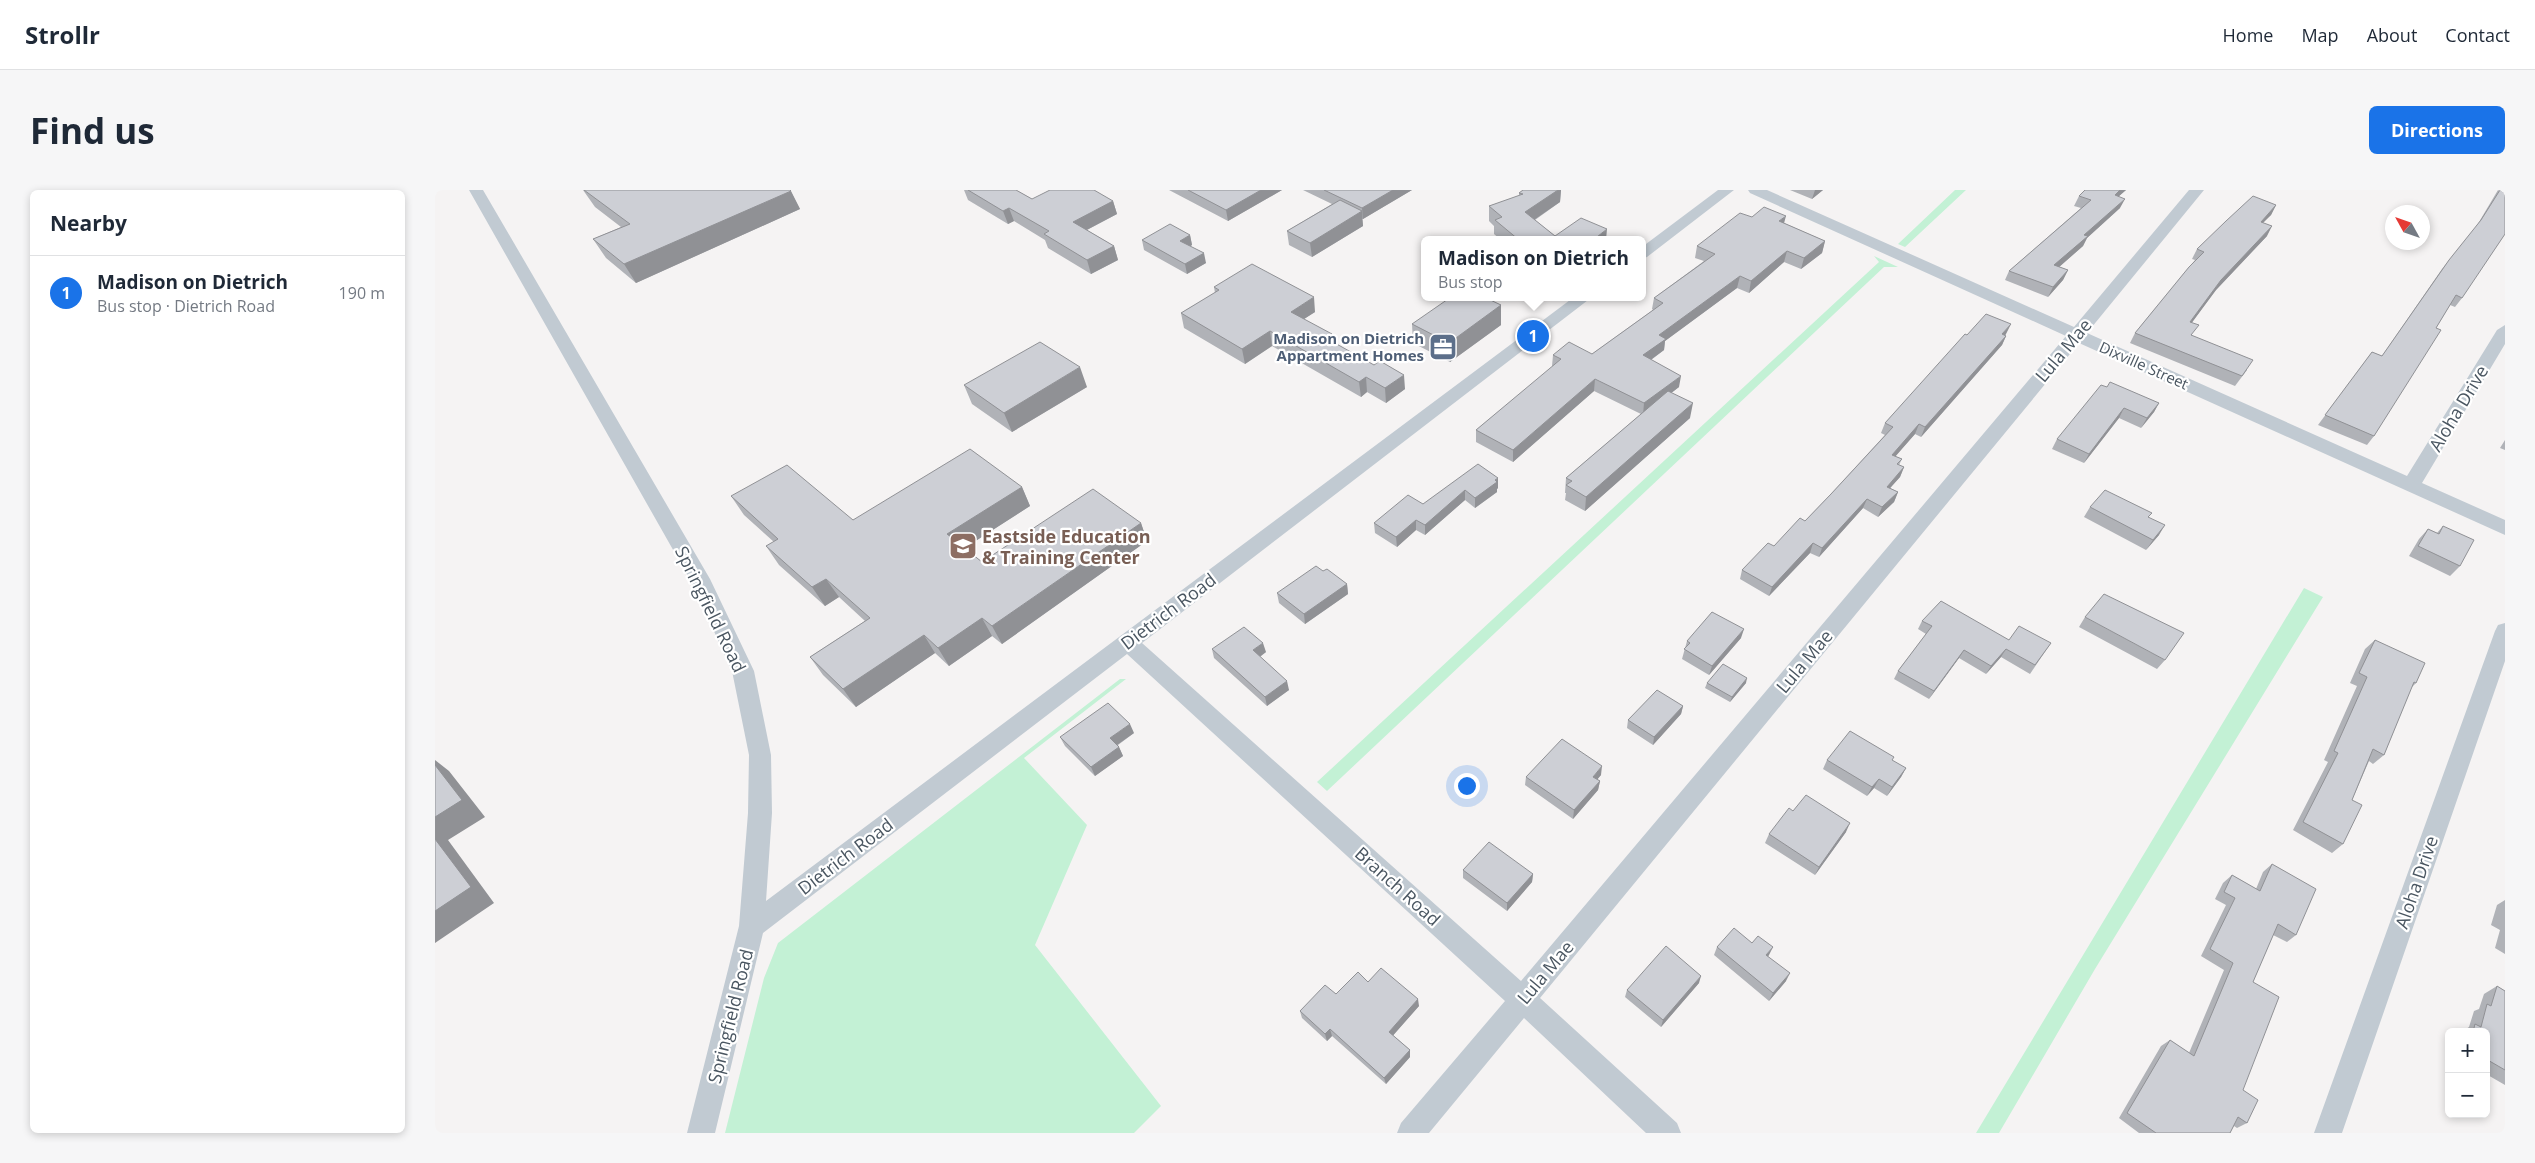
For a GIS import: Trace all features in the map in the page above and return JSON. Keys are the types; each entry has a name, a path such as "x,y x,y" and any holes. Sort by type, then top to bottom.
{"street":[{"name":"Springfield Road","path":"476,190 703,584 743,670 760,755 760,813 752,926 701,1133"},
{"path":"1646,251 1727,190"},
{"name":"Dixville Street","path":"1755,190 2505,528"},
{"name":"Lula Mae","path":"1411,1133 2197,190"},
{"name":"Dietrich Road","path":"752,926 1579,301"},
{"name":"Aloha Drive","path":"2411,486 2505,330"},
{"name":"Aloha Drive","path":"2328,1133 2505,631"},
{"name":"Branch Road","path":"1127,642 1523,999 1667,1133"}],"green space":[{"path":"1955,190 1966,190 1905,247 1898,244"},
{"path":"1874,256 1898,267 1884,267 1327,791 1317,782 1879,262"},
{"path":"2304,588 2323,597 2095,969 1999,1133 1976,1133"},
{"path":"1120,679 1126,679 1024,758 1087,825 1035,945 1161,1106 1134,1133 725,1133 764,978 778,943"}],"building":[{"path":"584,190 791,191 624,264 593,239 630,224"},
{"path":"968,190 1016,190 1032,199 1050,190 1094,190 1113,201 1073,222 1114,246 1087,260 1044,234 1049,231 1009,208 1003,211"},
{"path":"1188,190 1261,190 1226,210"},
{"path":"1324,190 1393,190 1362,208"},
{"path":"1523,190 1558,190 1525,212 1555,236 1514,236 1495,220 1502,217 1489,206 1523,194 1519,193"},
{"path":"2085,190 2120,190 2115,195 2125,199 2084,235 2088,236 2054,265 2068,270 2053,287 2009,271 2091,200 2079,196"},
{"path":"2500,190 2505,190 2505,234 2462,298 2456,295 2436,328 2441,330 2374,436 2325,415 2372,352 2382,356 2449,260 2481,220"},
{"path":"2253,196 2276,205 2261,222 2272,226 2221,280 2190,322 2199,325 2191,335 2253,360 2242,376 2135,333 2189,267 2204,252 2197,249"},
{"path":"1340,200 1362,211 1310,243 1287,231"},
{"path":"1764,207 1786,216 1779,221 1825,241 1804,258 1787,251 1751,281 1740,276 1659,335 1666,339 1643,355 1681,376 1644,403 1595,379 1513,450 1476,430 1561,359 1553,355 1569,342 1592,354 1663,303 1654,298 1715,254 1697,246 1740,213 1752,217"},
{"path":"1581,218 1607,229 1598,236 1555,236"},
{"path":"1170,224 1190,235 1180,241 1204,253 1185,264 1142,240"},
{"path":"1252,264 1314,297 1291,312 1332,334 1326,338 1374,365 1380,361 1404,375 1385,388 1366,377 1359,382 1270,331 1242,349 1181,313 1219,290 1214,287"},
{"path":"1445,301 1492,301 1501,305 1449,343 1412,324"},
{"path":"1986,314 2011,324 2002,334 2006,336 1925,427 1919,424 1892,455 1902,459 1897,464 1904,467 1887,487 1898,492 1882,507 1867,499 1822,548 1813,543 1772,587 1742,570 1768,543 1774,546 1800,518 1805,521 1831,494 1893,427 1885,423 1965,334 1967,335"},
{"path":"1040,342 1080,367 1004,413 964,385"},
{"path":"2110,382 2159,403 2147,418 2124,408 2089,454 2057,439 2101,385 2107,387"},
{"path":"1668,391 1693,403 1586,497 1566,485 1572,481 1566,478"},
{"path":"970,449 1022,487 947,534 982,562 1093,489 1141,523 992,626 982,618 938,648 924,635 843,689 810,657 870,618 826,579 812,587 766,546 778,539 731,496 787,465 853,520"},
{"path":"1478,464 1498,478 1495,480 1497,482 1475,498 1465,490 1425,525 1416,520 1396,537 1374,523 1408,495 1423,504"},
{"path":"2105,490 2152,513 2148,517 2165,525 2153,540 2090,507"},
{"path":"2443,526 2474,540 2460,566 2418,546 2428,529 2439,534"},
{"path":"1316,566 1323,571 1327,569 1347,584 1304,614 1277,593"},
{"path":"2104,594 2184,633 2165,660 2085,617"},
{"path":"1941,601 2009,640 2019,626 2051,643 2035,665 2006,649 1991,666 1964,650 1934,691 1898,671 1932,626 1922,621"},
{"path":"1712,612 1744,629 1712,666 1684,649 1690,643 1687,641"},
{"path":"1244,627 1263,643 1253,650 1287,681 1265,697 1212,649"},
{"path":"2375,640 2425,663 2416,683 2414,682 2384,755 2373,749 2352,800 2362,805 2343,844 2303,822 2338,753 2334,751 2367,677 2359,673"},
{"path":"1723,664 1747,678 1732,697 1707,683"},
{"path":"1657,690 1683,706 1654,737 1628,720"},
{"path":"1108,703 1130,724 1110,738 1119,747 1091,767 1060,737"},
{"path":"1850,731 1894,757 1892,760 1906,768 1892,787 1879,779 1872,787 1827,760"},
{"path":"1562,739 1602,766 1593,777 1600,781 1574,810 1526,777"},
{"path":"435,765 462,800 435,817"},
{"path":"1806,795 1850,823 1819,867 1769,834 1789,808 1793,811"},
{"path":"435,839 471,887 435,911"},
{"path":"1489,842 1533,874 1507,903 1463,870"},
{"path":"2272,864 2316,889 2296,935 2278,924 2253,982 2279,997 2243,1090 2258,1100 2247,1123 2238,1117 2230,1133 2156,1133 2127,1113 2170,1040 2194,1056 2233,963 2210,949 2235,898 2224,892 2232,875 2260,891"},
{"path":"1734,928 1752,943 1758,936 1773,947 1766,955 1790,973 1773,993 1717,947"},
{"path":"1666,946 1701,976 1663,1020 1627,990"},
{"path":"1381,968 1418,999 1389,1032 1410,1050 1384,1078 1330,1029 1325,1034 1300,1011 1325,985 1336,994 1358,972 1368,982"},
{"path":"2497,986 2505,991 2505,1070 2490,1061 2490,1028 2474,1028 2475,1024 2481,1027 2487,1004 2491,1006"}],"place":[{"name":"Madison on Dietrich","path":"1533,336"},
{"name":"Madison on Dietrich Appartment Homes","path":"1443,347"},
{"name":"Eastside Education & Training Center","path":"963,546"}]}
